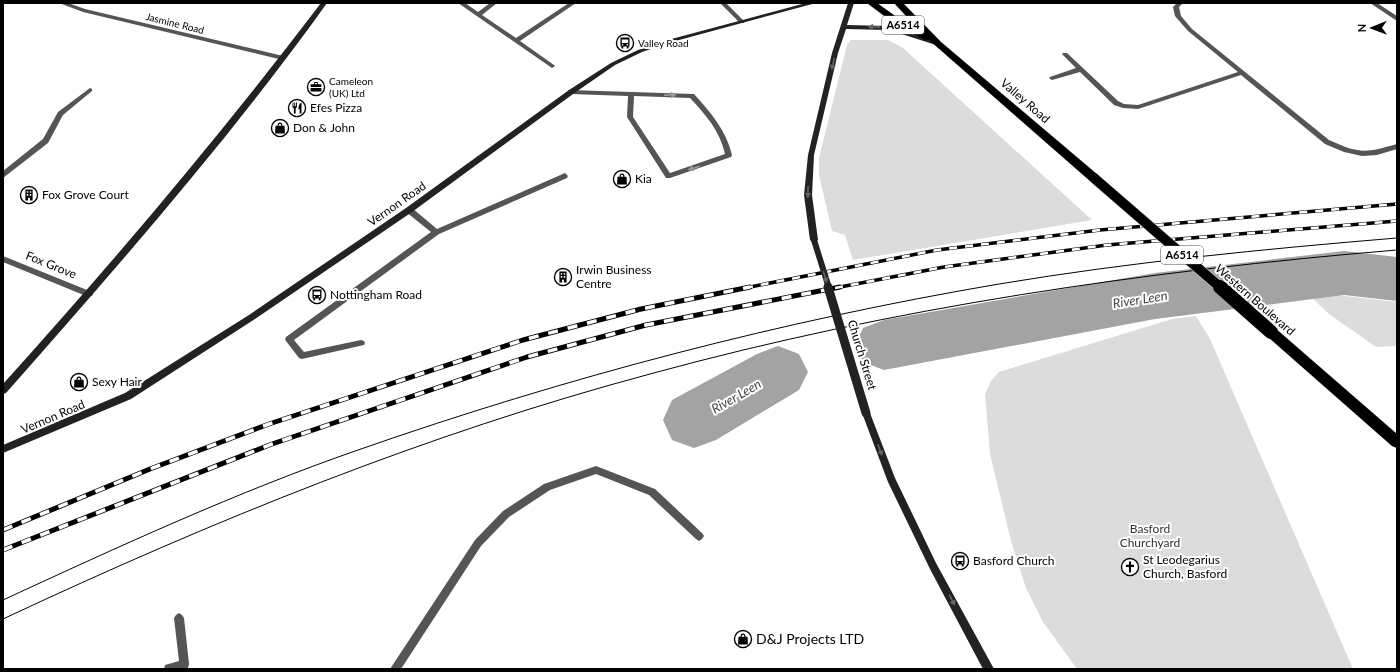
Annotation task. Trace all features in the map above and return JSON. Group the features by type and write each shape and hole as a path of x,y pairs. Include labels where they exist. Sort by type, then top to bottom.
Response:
{"highway":[{"name":"Valley Road","path":"871,3 902,25 938,44"},
{"name":"Valley Road","path":"898,3 938,44 1094,178"},
{"name":"Western Boulevard","path":"1094,178 1397,442"}],"street":[{"name":"Jasmine Road","path":"62,3 84,10 283,58"},
{"path":"3,390 89,294 193,172 283,58 324,3"},
{"path":"461,3 552,66"},
{"path":"478,15 494,3"},
{"path":"516,41 573,3"},
{"path":"723,3 742,22"},
{"name":"Vernon Road","path":"3,449 128,396 252,317 409,210 571,92 613,64 640,51 666,42 813,3"},
{"name":"Church Street","path":"851,3 835,53 811,155 808,195 814,240 866,413 891,479 933,566 989,669"},
{"path":"1180,3 1176,7 1178,16 1190,30 1327,142 1346,151 1362,154 1375,154 1397,146"},
{"path":"1373,3 1397,19"},
{"path":"844,27 889,28 938,44"},
{"path":"1065,54 1116,103 1131,108 1242,73"},
{"path":"1052,78 1080,69"},
{"path":"3,175 46,141 60,114 90,90"},
{"path":"571,92 692,96 711,116 727,145 728,155 668,176 630,117 631,95"},
{"path":"361,343 302,356 289,339 436,232 565,176"},
{"path":"409,210 436,232"},
{"name":"Fox Grove","path":"3,259 89,294"},
{"path":"395,669 478,543 506,514 547,487 596,470 652,492 699,536"},
{"path":"169,669 184,664 178,618"}],"green space":[{"path":"851,40 888,40 903,48 1092,220 853,260 845,235 832,231 819,175 819,158 847,45"},
{"path":"1318,293 1397,302 1397,346 1376,347 1329,314 1310,296"},
{"name":"Basford Churchyard","path":"1196,316 1210,339 1353,669 1077,669 1043,622 1026,588 1011,541 990,454 985,394 991,381 999,372 1172,319"}],"waterway":[{"name":"River Leen","path":"884,345 1155,296 1344,273 1397,279"},
{"name":"River Leen","path":"694,420 778,372"}],"tram line":[{"path":"3,600 179,520 313,466 437,423 516,398 675,354 836,315 999,284 1098,269 1198,257 1397,238"},
{"path":"3,619 161,548 240,514 321,482 484,424 566,398 650,374 742,350 834,329 1020,295 1208,269 1397,250"}],"railway":[{"path":"747,288 937,250 1100,230 1397,204"},
{"path":"835,288 944,267 1107,245 1397,221"},
{"path":"3,550 272,444 527,357 646,325 840,287"},
{"path":"3,530 150,469 269,424 523,340 641,309 747,288"}],"place":[{"name":"Valley Road","path":"625,43"},
{"name":"Cameleon (UK) Ltd","path":"316,87"},
{"name":"Efes Pizza","path":"297,108"},
{"name":"Don & John","path":"280,128"},
{"name":"Kia","path":"622,179"},
{"name":"Fox Grove Court","path":"29,195"},
{"name":"Irwin Business Centre","path":"563,277"},
{"name":"Nottingham Road","path":"317,295"},
{"name":"Sexy Hair","path":"79,382"},
{"name":"Basford Church","path":"960,561"},
{"name":"St Leodegarius Church, Basford","path":"1130,567"},
{"name":"D&J Projects LTD","path":"743,639"}]}
